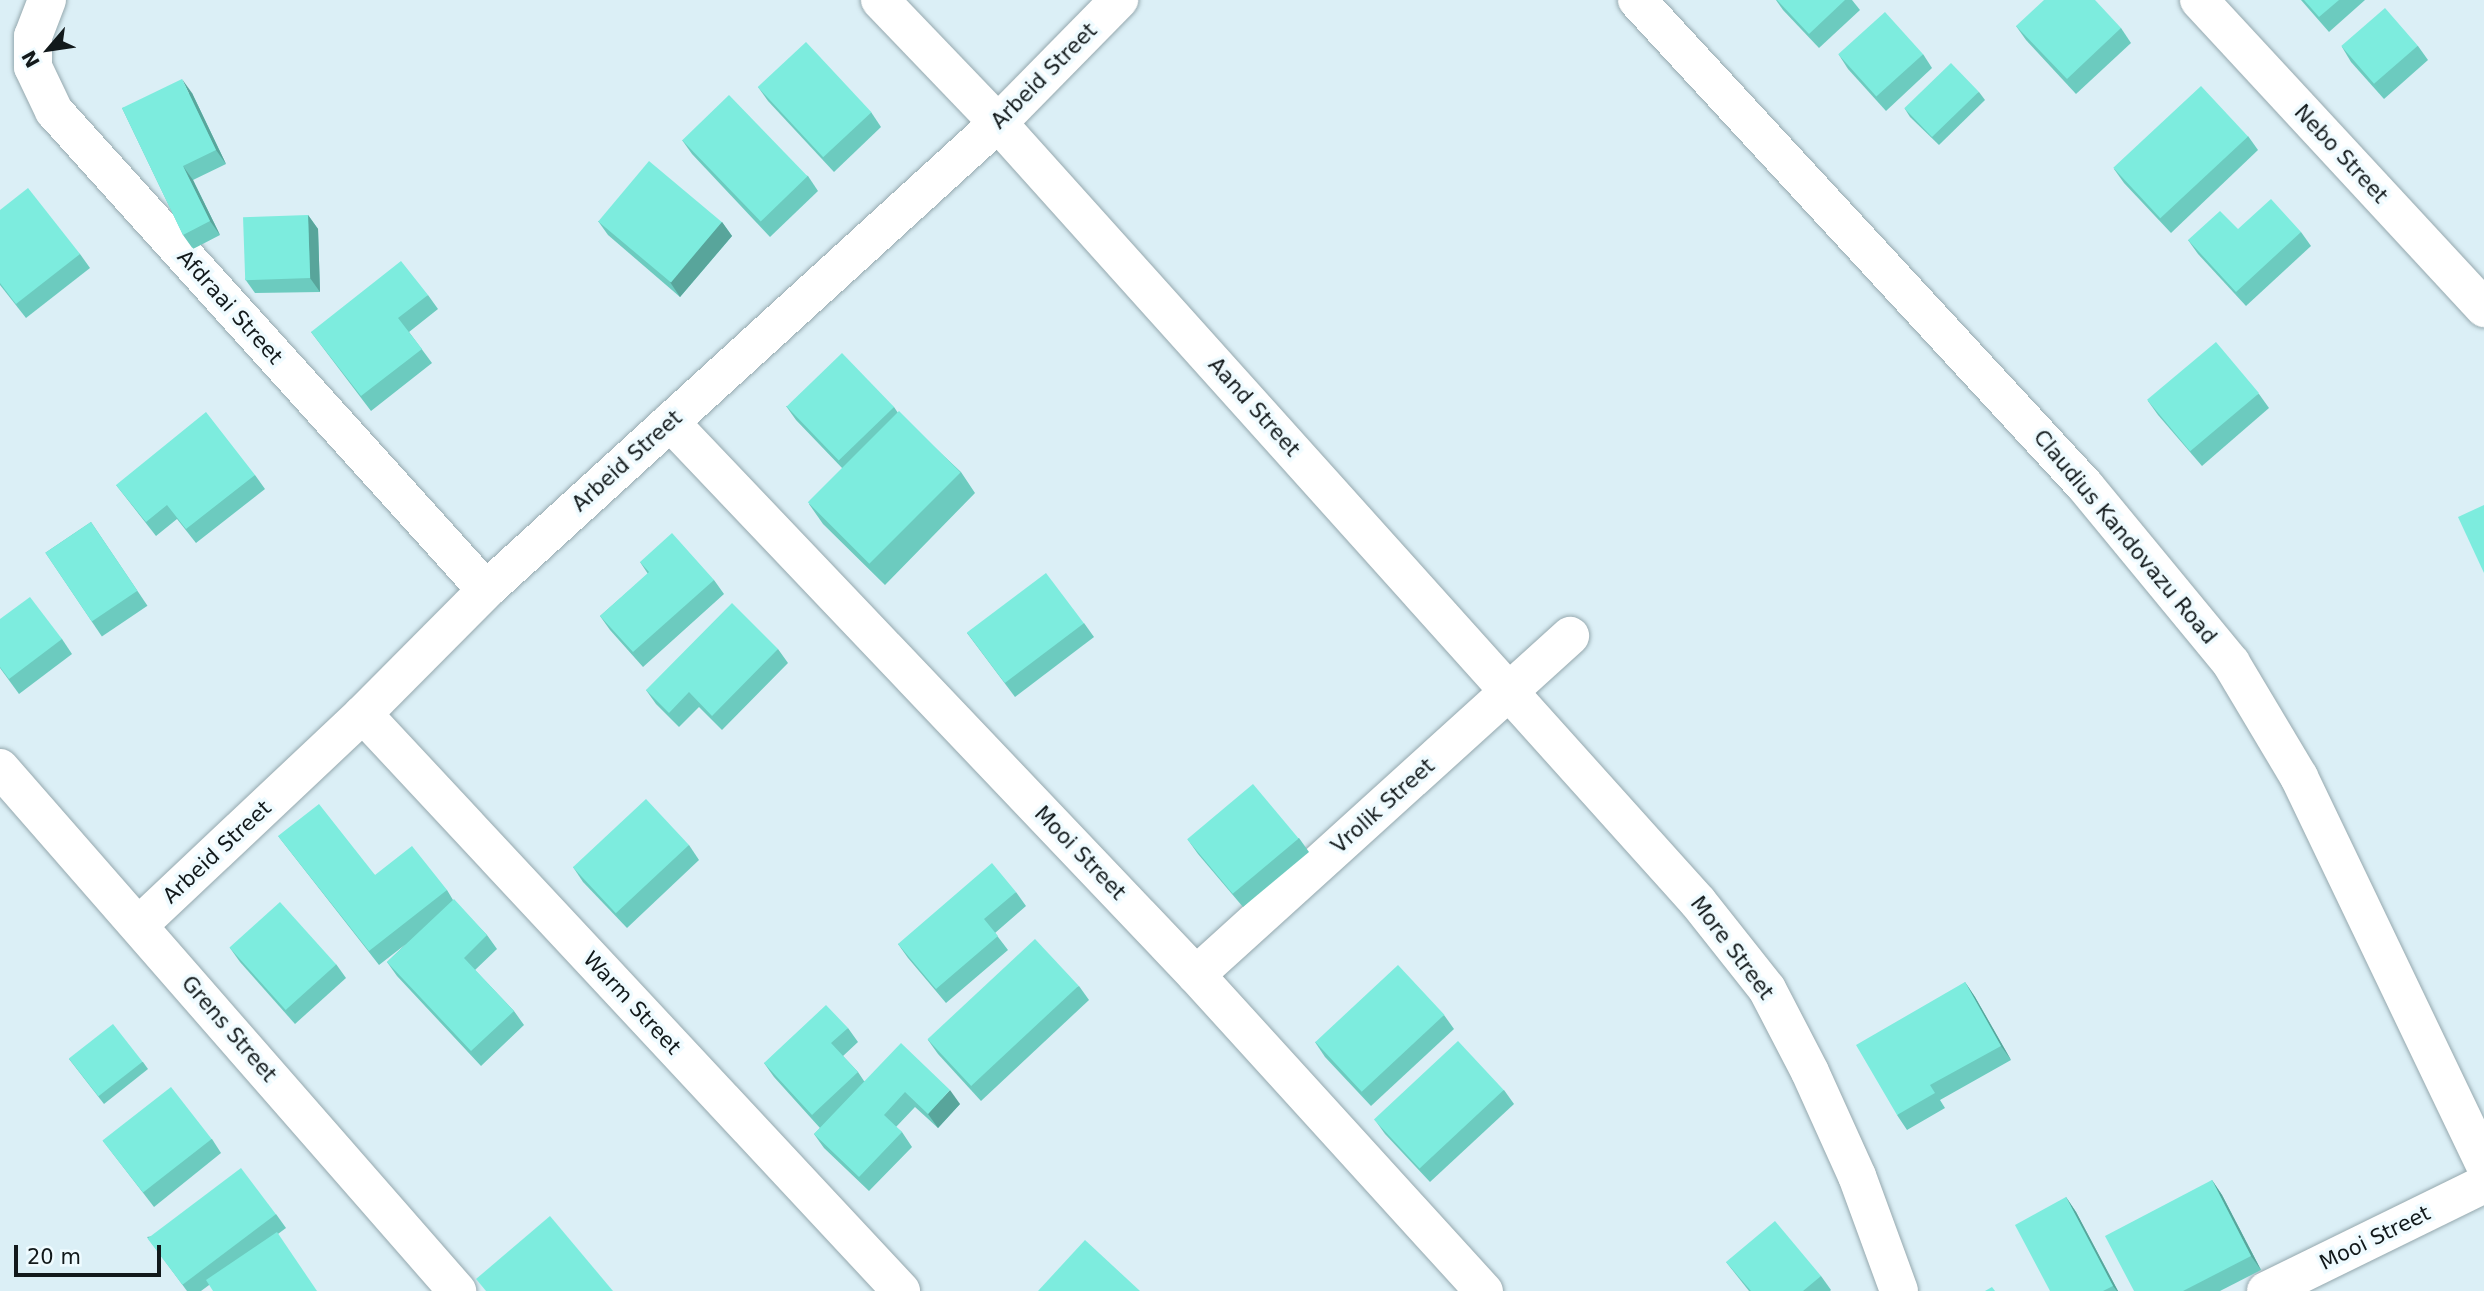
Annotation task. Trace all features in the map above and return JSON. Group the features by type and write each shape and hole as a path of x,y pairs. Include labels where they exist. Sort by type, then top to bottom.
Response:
{"street":[{"name":"Afdraai Street","path":"47,0 33,36 33,67 54,111 486,590"},
{"name":"Aand Street","path":"880,0 998,123 1510,690"},
{"name":"Arbeid Street","path":"139,925 363,715 486,590 998,123 1119,0"},
{"name":"Claudius Kandovazu Road","path":"1637,0 2086,487 2231,663 2299,777 2484,1163"},
{"name":"Nebo Street","path":"2199,0 2484,308"},
{"name":"Mooi Street","path":"670,422 1196,975 1484,1291"},
{"name":"Vrolik Street","path":"1196,975 1570,636"},
{"name":"More Street","path":"1510,690 1620,810 1767,989 1857,1176 1899,1291"},
{"name":"Warm Street","path":"363,715 901,1291"},
{"name":"Grens Street","path":"0,768 457,1291"},
{"name":"Mooi Street","path":"2266,1291 2484,1184"}],"building":[{"path":"1777,0 1845,0 1809,34"},
{"path":"2044,0 2095,0 2121,28 2067,79 2016,26"},
{"path":"2304,0 2339,0 2319,17"},
{"path":"2385,8 2418,46 2374,84 2341,46"},
{"path":"1885,12 1923,54 1876,97 1838,54"},
{"path":"806,42 871,112 823,157 758,87"},
{"path":"1951,63 1979,92 1932,137 1904,108"},
{"path":"182,79 216,150 183,166 210,221 183,235 122,108"},
{"path":"2201,86 2248,136 2160,218 2113,168"},
{"path":"729,95 807,176 761,221 682,140"},
{"path":"649,161 722,222 671,283 598,222"},
{"path":"28,188 80,254 16,304 0,283 0,210"},
{"path":"2271,199 2301,232 2236,292 2188,240 2220,211 2238,229"},
{"path":"308,215 310,278 245,280 243,217"},
{"path":"401,261 428,295 398,318 422,349 361,396 311,332"},
{"path":"2216,342 2259,393 2190,451 2147,400"},
{"path":"842,353 894,407 839,460 787,406"},
{"path":"899,411 961,473 869,564 808,502"},
{"path":"206,412 255,475 186,529 167,505 146,522 116,485"},
{"path":"2484,505 2484,573 2458,517"},
{"path":"91,522 137,591 92,622 45,553"},
{"path":"672,533 714,580 633,652 600,616 649,572 640,562"},
{"path":"1046,573 1084,623 1005,683 967,633"},
{"path":"30,597 62,639 9,679 0,667 0,619"},
{"path":"732,603 778,649 712,716 689,692 669,713 646,690"},
{"path":"1253,784 1299,838 1233,894 1187,839"},
{"path":"646,799 689,845 616,913 573,867"},
{"path":"319,804 375,875 412,846 447,890 369,951 278,836"},
{"path":"992,863 1016,892 984,919 998,936 936,989 898,944"},
{"path":"454,899 487,935 464,958 514,1011 471,1051 387,962"},
{"path":"280,902 336,964 286,1010 229,948"},
{"path":"1035,939 1079,986 971,1086 927,1039"},
{"path":"1398,965 1444,1015 1362,1092 1315,1042"},
{"path":"1965,982 2001,1046 1930,1085 1935,1093 1897,1115 1856,1045"},
{"path":"826,1005 848,1028 831,1043 858,1072 812,1115 764,1063"},
{"path":"113,1024 143,1062 98,1096 69,1058"},
{"path":"1458,1041 1504,1090 1420,1168 1374,1119"},
{"path":"901,1043 950,1090 928,1114 905,1092 884,1115 902,1132 859,1177 814,1134"},
{"path":"171,1087 212,1139 143,1193 102,1141"},
{"path":"241,1168 276,1214 182,1285 148,1238"},
{"path":"2212,1180 2251,1256 2183,1291 2134,1291 2105,1236"},
{"path":"2066,1197 2113,1286 2103,1291 2050,1291 2015,1225"},
{"path":"550,1216 613,1291 486,1291 476,1279"},
{"path":"1775,1221 1821,1276 1803,1291 1751,1291 1726,1262"},
{"path":"277,1232 317,1291 213,1291 206,1280"},
{"path":"1085,1240 1140,1291 1038,1291"}]}
